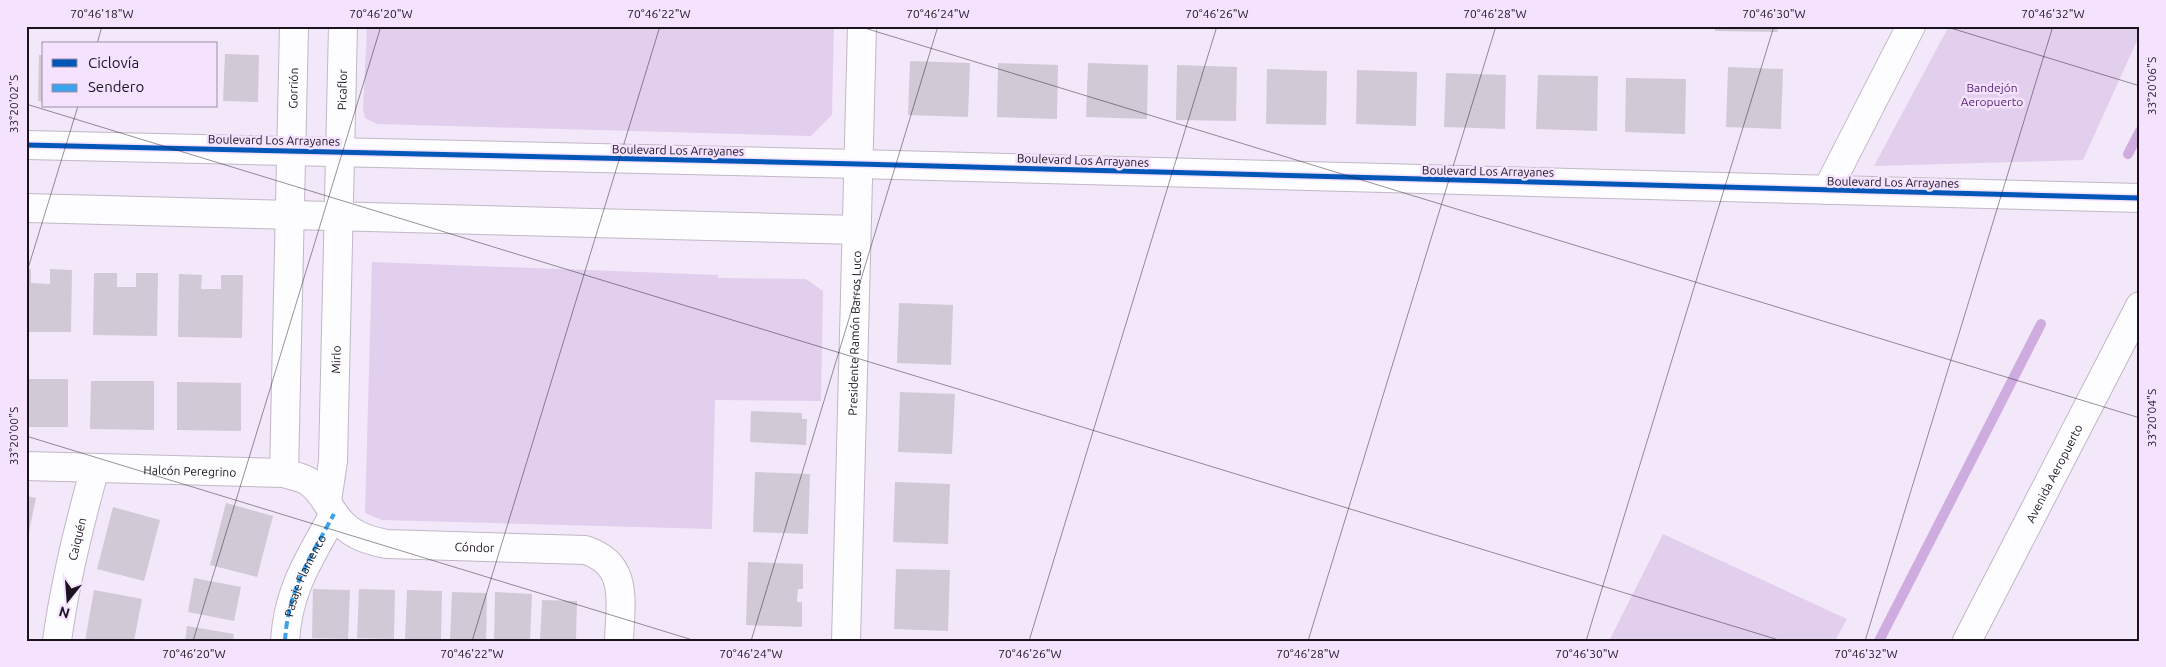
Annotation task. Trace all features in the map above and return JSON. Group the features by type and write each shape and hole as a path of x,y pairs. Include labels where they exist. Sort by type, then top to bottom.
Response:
{"street":[{"name":"Gorrión","path":"289,215 294,26"},
{"name":"Picaflor","path":"338,217 343,26"},
{"name":"Presidente Ramón Barros Luco","path":"846,641 862,26"},
{"path":"1827,190 1911,26"},
{"name":"Boulevard Los Arrayanes","path":"26,145 858,164 2140,198"},
{"path":"26,208 856,230"},
{"path":"284,473 289,215"},
{"name":"Mirlo","path":"330,507 333,461 338,217"},
{"name":"Avenida Aeropuerto","path":"1967,641 2140,306"},
{"name":"Halcón Peregrino","path":"26,466 284,473"},
{"name":"Caiquén","path":"57,641 63,599 77,533 95,468"},
{"name":"Cóndor","path":"284,473 307,480 355,534 370,541 387,544 585,550 597,554 608,561 618,578 619,641"},
{"name":"Pasaje Flamenco","path":"285,641 291,601 299,576 330,507"}],"green space":[{"path":"367,26 834,26 832,115 811,136 377,124 365,118 363,109"},
{"name":"Bandejón Aeropuerto","path":"1949,26 2140,26 2140,34 2083,160 1874,166"},
{"path":"372,262 718,275 718,278 806,279 823,291 821,401 715,400 712,529 382,520 365,513"},
{"path":"1663,534 1847,619 1835,641 1609,641"}],"building":[{"path":"1715,26 1778,26 1778,32 1715,31"},
{"path":"225,54 259,55 258,102 223,101"},
{"path":"39,55 42,55 42,102 38,101"},
{"path":"910,61 970,63 968,117 908,115"},
{"path":"998,63 1058,65 1057,119 997,117"},
{"path":"1088,63 1148,65 1147,119 1086,117"},
{"path":"1177,65 1237,67 1236,121 1176,120"},
{"path":"1728,67 1783,69 1781,129 1726,127"},
{"path":"1267,69 1327,71 1326,125 1266,124"},
{"path":"1357,70 1417,72 1416,126 1356,124"},
{"path":"1446,73 1506,75 1505,129 1444,127"},
{"path":"1538,75 1598,76 1597,131 1536,129"},
{"path":"1626,78 1686,79 1685,134 1625,132"},
{"path":"26,269 31,269 31,283 50,284 50,269 72,270 71,332 26,332"},
{"path":"94,273 117,273 117,287 136,287 136,273 158,273 157,336 93,335"},
{"path":"179,274 202,275 201,289 221,289 221,275 243,275 242,338 178,337"},
{"path":"899,303 953,305 951,365 897,363"},
{"path":"26,379 68,379 68,427 26,427"},
{"path":"91,381 154,381 154,430 90,429"},
{"path":"177,382 241,383 241,431 177,430"},
{"path":"900,392 955,394 952,454 898,452"},
{"path":"751,411 802,413 802,419 807,419 806,445 750,442"},
{"path":"755,472 810,474 808,534 753,532"},
{"path":"895,482 950,484 948,544 893,542"},
{"path":"26,496 36,498 27,541 26,540"},
{"path":"226,503 273,516 257,577 210,565"},
{"path":"113,507 160,520 144,581 97,569"},
{"path":"748,562 803,564 803,589 798,589 797,602 802,602 802,627 746,625"},
{"path":"896,569 950,570 948,631 894,629"},
{"path":"194,578 241,587 234,621 188,612"},
{"path":"313,589 350,590 348,639 312,638"},
{"path":"359,589 395,590 394,639 357,638"},
{"path":"94,590 142,599 134,641 85,641"},
{"path":"407,590 442,591 441,641 405,639"},
{"path":"452,592 487,593 486,641 450,641"},
{"path":"495,592 532,594 530,641 494,641"},
{"path":"542,600 577,601 576,641 540,641"},
{"path":"187,626 234,634 233,641 185,641"}],"waterway":[{"path":"2128,154 2140,131"},
{"path":"1879,641 2041,324"}],"marked path":[{"path":"285,641 287,622 295,590 334,514"}],"cycle path":[{"path":"26,145 858,164 2140,198"}]}
